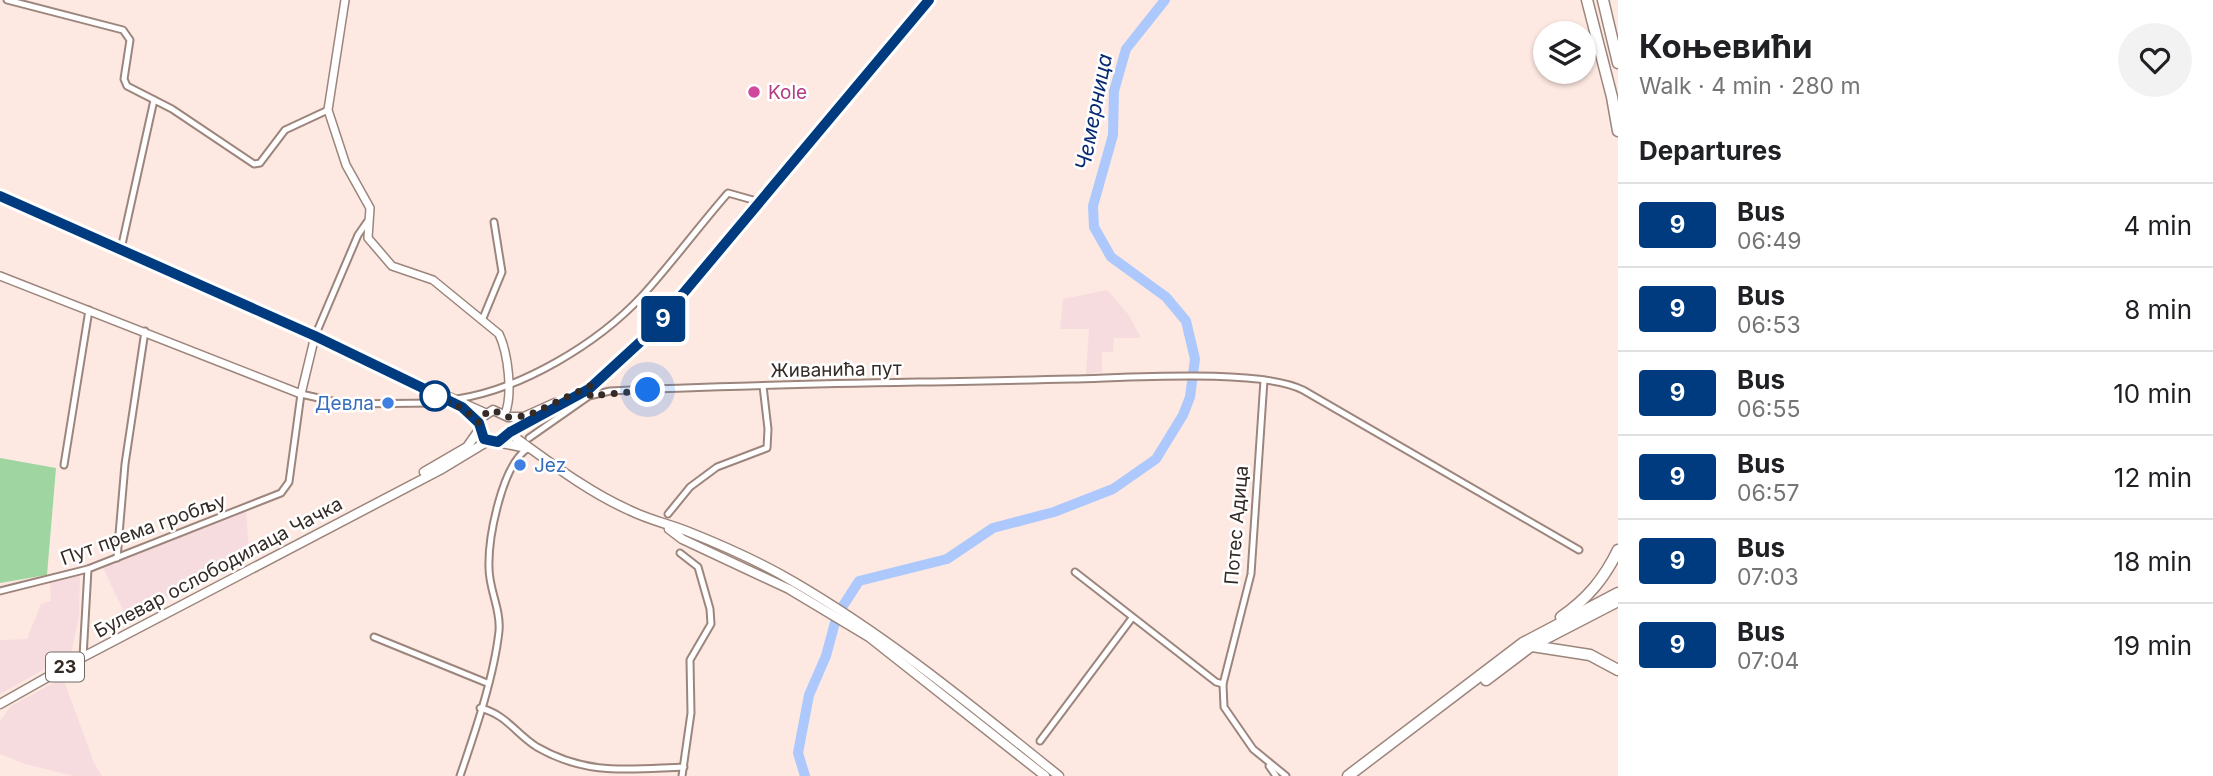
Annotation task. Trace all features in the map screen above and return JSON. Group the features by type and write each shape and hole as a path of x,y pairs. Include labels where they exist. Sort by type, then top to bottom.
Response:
{"highway":[{"path":"1587,0 1618,131"},
{"path":"1603,0 1618,63"},
{"path":"1356,776 1593,591 1606,575 1618,550"},
{"path":"1348,776 1527,645 1618,593"},
{"path":"1527,645 1618,601"},
{"path":"1527,645 1590,655 1618,670"}],"main road":[{"path":"501,441 510,432 590,390 650,333 924,2"},
{"path":"486,413 531,415 590,390"},
{"name":"23","path":"479,426 486,413"},
{"path":"503,414 510,432 617,504 663,525 687,531 790,585 922,665 1059,776"},
{"path":"527,445 531,422"},
{"path":"479,426 488,441 527,445"},
{"name":"Булевар ослободилаца Чачка","path":"415,480 467,447 479,426"},
{"name":"Булевар ослободилаца Чачка","path":"0,704 83,657 415,480 452,463 488,441"},
{"path":"870,633 1045,776"}],"street":[{"path":"6,0 122,30 130,40 125,84 257,164 285,130 328,110"},
{"path":"301,394 315,336 358,234 367,222 370,208 346,165 328,110 345,0"},
{"path":"121,249 154,100"},
{"path":"453,401 508,386 576,349 641,297 728,193 761,202"},
{"path":"0,196 315,336 453,401 486,413"},
{"path":"367,222 373,247 392,266 433,280 483,318 499,334 504,344 508,386 503,414"},
{"path":"483,318 502,272 494,222"},
{"path":"0,276 301,394 345,404 435,403"},
{"path":"64,466 89,309"},
{"path":"117,558 125,464 145,331"},
{"name":"Живанића пут","path":"487,683 499,628 489,567 492,527 512,465 527,445 590,390 1157,378 1264,380"},
{"path":"1264,380 1288,383 1303,390 1579,550"},
{"name":"Потес Адица","path":"1223,684 1251,574 1264,380"},
{"path":"668,514 690,487 718,467 767,448 768,429 763,386"},
{"name":"Пут према гробљу","path":"0,591 88,569 281,493 289,482 301,394"},
{"path":"453,401 479,426"},
{"path":"680,553 698,567 711,617 711,624 690,660 691,713 682,776"},
{"path":"83,657 88,569"},
{"path":"1075,572 1216,682 1223,684 1224,707 1247,742 1276,776"},
{"path":"1040,740 1132,618"},
{"path":"374,636 487,683 460,776"},
{"path":"480,708 504,718 538,747 579,767 684,767"},
{"path":"1265,761 1286,776"}],"shaded area":[{"path":"1107,290 1128,314 1141,338 1114,338 1113,352 1102,352 1102,372 1086,374 1089,329 1060,329 1063,299"},
{"path":"246,508 249,553 127,618 102,566"},
{"path":"80,575 79,616 71,654 0,694 0,640 27,639 41,604 51,601 50,582"},
{"path":"63,678 94,763 102,776 74,776 25,764 0,754 0,721 11,706"}],"green space":[{"path":"0,458 56,468 47,575 0,583"}],"waterway":[{"name":"Чемерница","path":"805,776 798,753 809,695 826,656 837,615 859,581 947,559 993,528 1054,512 1113,489 1156,459 1183,415 1190,397 1195,359 1186,321 1166,297 1111,257 1094,227 1093,206 1113,135 1114,91 1126,49 1165,0"}],"bus line":[{"name":"9","path":"0,196 315,336 462,407 479,423 484,439 498,442 505,439 510,432 539,419 589,389 650,333 929,0"}],"place":[{"name":"Kole","path":"754,92"},
{"name":"Девла","path":"388,403"},
{"name":"Jez","path":"520,465"}],"route":[{"path":"435,396 430,393 464,409 479,423 485,414 493,410 508,417 531,415 592,385 589,389 590,396 610,391 648,390"}]}
